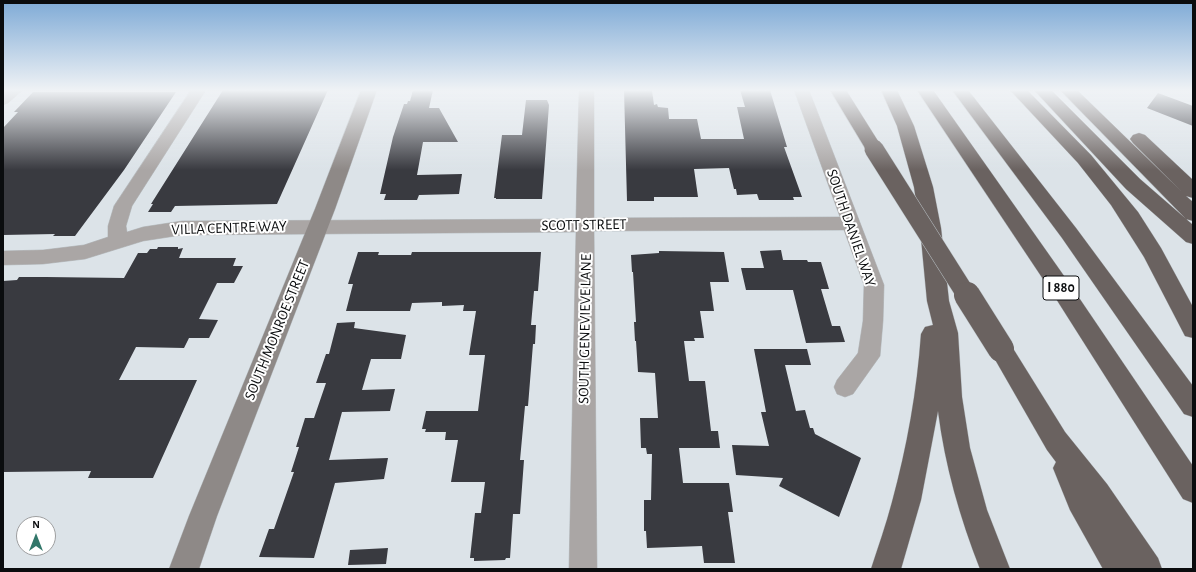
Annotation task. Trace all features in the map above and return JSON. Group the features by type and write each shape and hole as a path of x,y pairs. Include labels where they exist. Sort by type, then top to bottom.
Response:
{"highway":[{"path":"854,117 1001,348 1056,441 1096,494 1147,569"},
{"path":"901,117 908,133 921,182 933,245 938,302 946,332 950,406 957,448 971,502 995,569"},
{"name":"I 880","path":"943,117 1024,233 1193,490"},
{"name":"I 880","path":"980,117 1069,233 1193,406"},
{"path":"1044,117 1106,184 1130,218 1155,259 1193,329"},
{"path":"1068,117 1133,184 1193,237"},
{"path":"1095,117 1193,214"},
{"path":"1115,117 1193,191"},
{"path":"886,569 909,492 924,422 931,368 933,328 938,302"},
{"path":"1056,441 1080,500 1119,569"}],"main road":[{"name":"SOUTH MONROE STREET","path":"184,569 203,516 318,226 359,117"}],"street":[{"path":"118,241 117,226 123,206 181,117"},
{"name":"SOUTH GENEVIEVE LANE","path":"583,569 586,117"},
{"name":"SOUTH DANIEL WAY","path":"812,117 874,285 873,321 869,356 845,387"},
{"name":"SCOTT STREET","path":"318,226 850,223"},
{"name":"VILLA CENTRE WAY","path":"3,258 43,257 85,252 144,234 182,228 318,226"}],"building":[{"path":"14,117 160,117 124,170 75,236 53,236 55,234 3,235 3,128"},
{"path":"206,117 316,117 277,204 175,206 171,212 148,212 153,204 151,204"},
{"path":"400,117 444,117 458,142 423,142 417,175 462,174 459,194 419,195 417,200 384,200 386,194 380,194 393,137"},
{"path":"524,117 548,117 542,199 496,199 494,198 502,135 522,135"},
{"path":"625,117 669,117 669,119 697,119 701,139 744,139 739,117 778,117 787,147 784,147 802,197 793,197 794,200 759,200 757,194 737,195 729,168 694,169 698,197 654,197 654,201 627,201"},
{"path":"1169,117 1193,117 1193,126"},
{"path":"158,247 183,248 179,258 236,258 233,266 243,266 234,283 217,283 199,319 218,320 209,338 189,338 184,348 136,347 119,380 197,380 153,478 88,478 91,471 3,472 3,281 17,280 19,277 124,278 138,253 147,253 150,249 157,249"},
{"path":"781,250 783,260 807,260 808,262 821,262 829,289 821,289 832,326 840,326 845,342 806,343 793,290 746,290 741,268 764,268 760,251"},
{"path":"659,251 724,252 729,282 710,282 714,311 700,311 704,338 694,338 695,341 684,341 689,381 705,381 711,431 718,431 720,448 679,448 683,483 729,483 733,512 728,512 735,563 704,563 702,546 647,548 646,531 644,531 644,500 651,500 652,454 647,454 646,448 641,448 640,418 658,418 655,373 638,372 631,255 659,253"},
{"path":"358,252 379,252 378,255 411,255 412,252 541,252 538,291 534,291 531,325 536,325 535,344 533,344 528,406 525,406 520,460 524,460 520,514 513,514 510,558 506,558 505,560 474,561 474,558 470,558 475,513 481,513 485,482 451,482 458,440 445,440 446,432 425,432 426,429 422,429 426,411 478,411 485,355 469,355 476,311 463,311 464,305 442,306 442,302 412,303 410,311 346,311 353,284 348,284"},
{"path":"355,322 354,328 406,335 401,359 371,359 362,390 395,389 390,411 342,412 329,460 388,458 384,479 335,483 314,558 259,557 269,529 274,529 294,472 291,472 299,447 296,447 305,418 314,418 326,383 316,383 326,354 329,354 337,323"},
{"path":"754,349 807,349 811,365 785,365 796,411 805,410 810,428 813,428 815,434 861,458 839,517 779,486 783,478 736,475 732,445 769,446 761,412 766,412"},
{"path":"388,548 386,564 348,565 350,550"}]}
